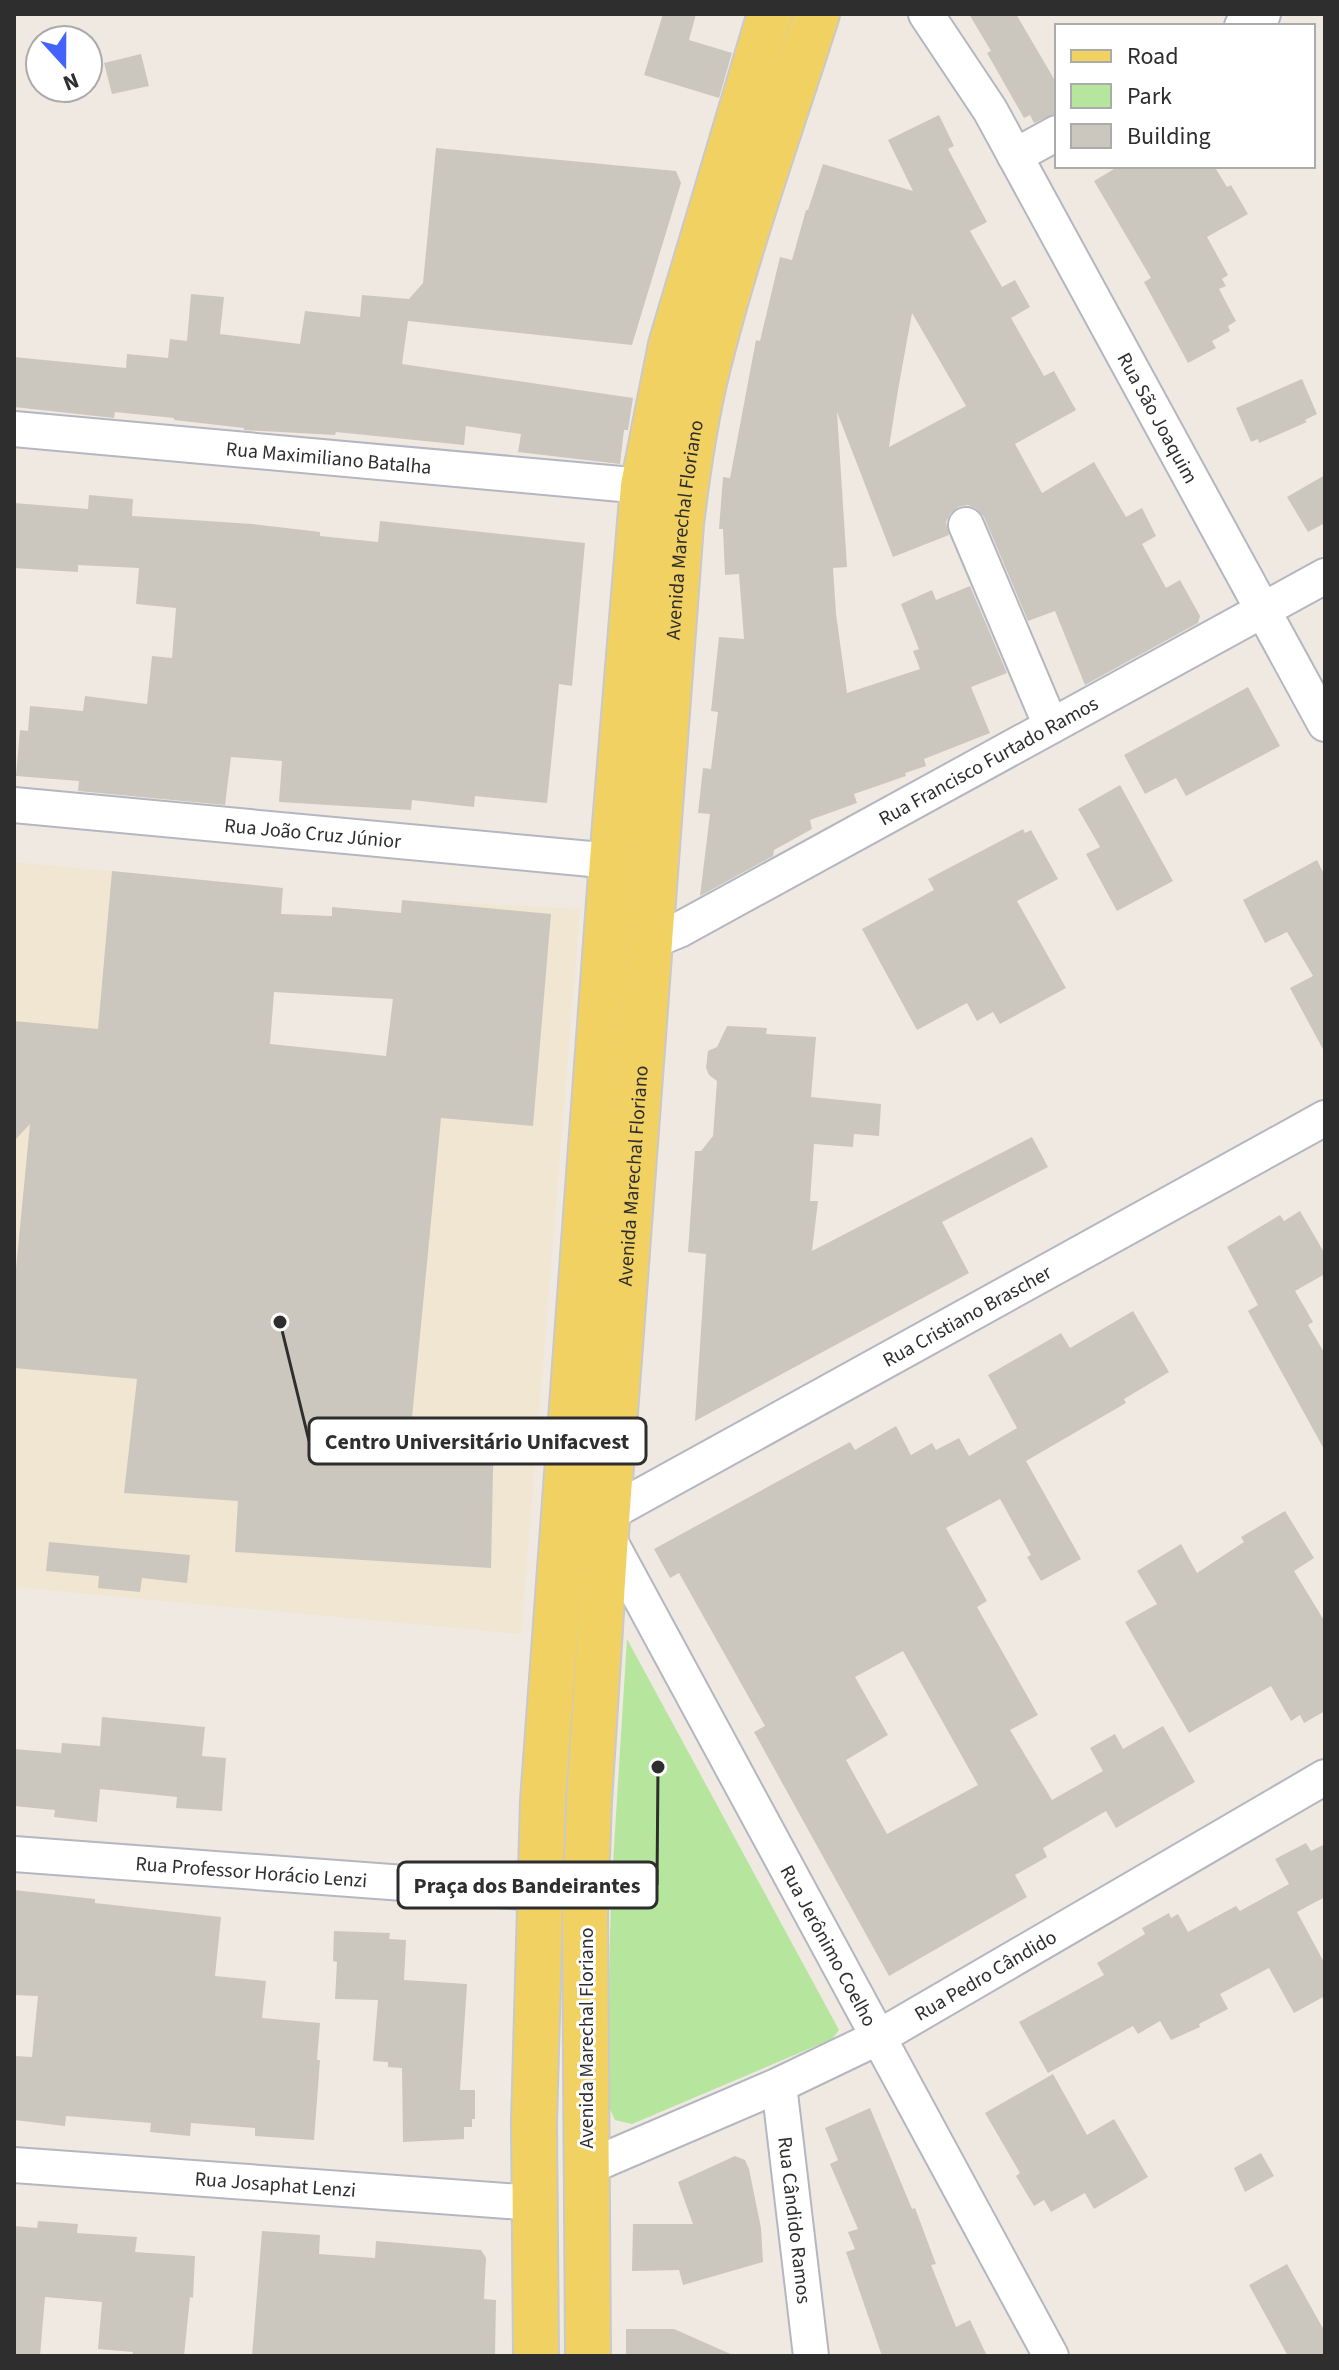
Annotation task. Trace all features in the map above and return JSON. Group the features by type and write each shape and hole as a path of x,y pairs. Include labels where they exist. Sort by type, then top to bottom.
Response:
{"main road":[{"name":"Avenida Marechal Floriano","path":"536,2356 534,2122 538,1893 550,1684 643,486 671,345 770,14"},
{"name":"Avenida Marechal Floriano","path":"588,2356 586,1900 595,1686 681,524 689,455 706,374 730,288 817,14"}],"street":[{"name":"Rua São Joaquim","path":"926,14 990,110"},
{"name":"Rua São Joaquim","path":"947,14 990,110 1325,724"},
{"path":"1246,24 1263,14"},
{"path":"1015,156 1055,134"},
{"name":"Rua Maximiliano Batalha","path":"14,429 643,486"},
{"path":"966,525 1051,726"},
{"name":"Rua Francisco Furtado Ramos","path":"650,942 679,930 1325,576"},
{"name":"Rua João Cruz Júnior","path":"14,805 612,861"},
{"name":"Rua Cristiano Brascher","path":"607,1524 1325,1118"},
{"name":"Rua Jerônimo Coelho","path":"607,1524 1051,2356"},
{"name":"Rua Pedro Cândido","path":"586,2168 779,2085 879,2037 1325,1777"},
{"name":"Rua Professor Horácio Lenzi","path":"14,1854 538,1893"},
{"name":"Rua Cândido Ramos","path":"779,2085 811,2356"},
{"name":"Rua Josaphat Lenzi","path":"14,2165 535,2203"}],"shaded area":[{"path":"14,862 283,888 270,1044 387,1056 402,900 580,909 521,1634 14,1587"}],"green space":[{"path":"627,1639 839,2030 832,2039 632,2124 615,2120 606,2101 611,1895"}],"building":[{"path":"663,14 696,14 689,40 732,53 719,98 644,75"},
{"path":"969,14 1016,14 1055,81 1055,114 1034,123 1030,115 1024,118 987,53 991,51"},
{"path":"141,54 149,86 112,94 104,63"},
{"path":"939,115 954,146 948,149 987,222 970,231 1002,287 1015,280 1030,307 1011,318 1044,376 1054,371 1076,410 1015,444 1042,493 1094,462 1126,517 1142,508 1156,536 1142,544 1166,588 1180,580 1200,616 1198,623 1085,685 1055,611 1028,621 984,517 977,509 968,505 958,507 946,522 949,535 893,557 837,412 847,567 833,568 847,693 920,669 913,651 919,649 901,604 932,590 936,600 970,586 1007,673 971,687 990,733 924,759 926,766 905,773 906,776 854,794 857,803 810,820 812,829 774,850 773,856 700,896 710,814 698,813 703,768 711,769 718,712 711,711 719,637 744,639 739,574 725,575 723,529 719,529 723,477 730,478 756,340 760,341 780,257 792,260 823,164 913,191 888,140","holes":["912,313 966,406 889,447"]},
{"path":"436,148 676,171 681,183 632,345 408,321 402,364 633,398 628,430 624,430 620,464 518,452 521,434 466,426 464,445 336,432 335,435 244,430 115,412 114,418 14,407 14,357 126,368 127,354 168,358 170,339 187,341 191,294 224,297 220,334 300,344 305,311 360,317 362,295 409,299 423,283"},
{"path":"1116,168 1215,168 1227,187 1231,185 1248,214 1207,237 1228,275 1222,279 1226,286 1219,289 1236,321 1228,326 1230,331 1212,341 1216,348 1188,363 1144,282 1151,278 1094,181"},
{"path":"1302,379 1317,414 1305,420 1307,422 1259,443 1258,439 1251,442 1236,408"},
{"path":"1325,475 1325,523 1308,532 1287,497"},
{"path":"89,495 133,499 132,516 252,524 378,542 380,521 585,543 572,686 559,684 547,803 475,796 474,807 412,800 411,810 279,802 282,761 231,757 225,805 78,791 79,781 16,776 20,730 28,731 30,706 83,711 85,696 147,704 152,656 172,658 176,608 136,604 139,568 78,565 78,572 14,568 14,503 88,509"},
{"path":"1248,687 1280,746 1186,796 1176,778 1145,794 1124,755"},
{"path":"1120,785 1173,881 1117,911 1086,854 1100,847 1078,809"},
{"path":"1023,829 1025,833 1031,830 1058,879 1017,901 1066,988 1000,1024 993,1012 977,1021 967,1003 917,1030 862,929 934,890 928,879"},
{"path":"1317,860 1325,876 1325,1053 1290,988 1313,976 1287,932 1265,943 1243,900"},
{"path":"112,871 283,888 281,914 332,916 332,907 401,913 402,900 551,914 533,1126 441,1118 412,1418 494,1424 491,1568 235,1552 238,1501 124,1493 137,1379 14,1368 14,1289 30,1124 14,1141 14,1021 98,1029","holes":["274,992 393,999 386,1056 270,1044"]},
{"path":"727,1026 767,1028 766,1034 816,1037 811,1097 881,1104 879,1136 854,1134 853,1147 814,1144 810,1201 818,1201 812,1251 1032,1137 1048,1167 942,1222 969,1273 695,1421 706,1254 688,1252 695,1151 701,1151 713,1136 717,1081 706,1068 708,1051 717,1047"},
{"path":"1300,1211 1325,1254 1325,1274 1295,1291 1313,1322 1308,1325 1325,1354 1325,1451 1248,1311 1258,1305 1227,1247 1280,1215 1284,1221"},
{"path":"1133,1311 1169,1372 1124,1399 1126,1403 1026,1461 1081,1559 1041,1581 1027,1557 1031,1555 1000,1499 946,1528 987,1601 977,1607 1038,1715 1010,1730 1052,1800 1103,1771 1090,1748 1115,1734 1123,1749 1163,1726 1195,1782 1116,1828 1106,1811 1043,1848 1047,1857 1015,1875 1027,1897 889,1976 754,1732 765,1726 679,1573 670,1578 654,1549 850,1442 855,1450 896,1426 911,1455 932,1443 936,1450 959,1438 969,1456 1017,1428 988,1375 1061,1333 1070,1348","holes":["903,1651 978,1785 887,1834 846,1760 888,1735 855,1677"]},
{"path":"1285,1511 1314,1558 1294,1571 1325,1622 1325,1711 1304,1723 1300,1715 1291,1721 1271,1686 1189,1733 1125,1622 1157,1604 1137,1571 1181,1544 1197,1573 1244,1542 1241,1537"},
{"path":"49,1542 190,1555 187,1583 142,1578 140,1592 98,1588 99,1576 46,1571"},
{"path":"102,1717 205,1727 202,1756 226,1758 222,1811 176,1808 177,1797 100,1789 97,1822 54,1817 55,1810 14,1806 14,1749 61,1753 62,1743 100,1746"},
{"path":"1306,1843 1311,1851 1325,1844 1325,1897 1297,1912 1325,1964 1325,1996 1294,2013 1269,1968 1220,1994 1228,2009 1199,2024 1200,2027 1171,2040 1160,2021 1138,2034 1133,2026 1048,2073 1019,2022 1104,1975 1097,1963 1145,1934 1142,1928 1169,1913 1171,1918 1178,1914 1188,1932 1236,1906 1240,1911 1289,1884 1275,1859"},
{"path":"14,1890 95,1899 95,1903 221,1917 215,1976 266,1981 262,2018 320,2023 314,2140 255,2136 255,2128 191,2123 190,2136 150,2132 151,2123 66,2116 65,2126 14,2120 14,2056 32,2057 38,1996 14,1995"},
{"path":"334,1931 390,1933 389,1939 406,1940 404,1980 467,1984 460,2090 475,2090 475,2119 472,2119 472,2127 464,2127 464,2139 403,2142 402,2068 388,2067 388,2062 373,2061 378,2000 335,1999 337,1962 333,1961"},
{"path":"1053,2074 1087,2135 1114,2119 1148,2177 1094,2209 1085,2193 1051,2212 1044,2200 1034,2206 1016,2176 1020,2173 985,2113"},
{"path":"870,2108 912,2209 915,2208 936,2264 931,2265 956,2327 970,2320 987,2356 882,2356 846,2252 855,2249 848,2232 858,2229 830,2164 838,2160 825,2128"},
{"path":"1261,2153 1274,2176 1245,2192 1234,2168"},
{"path":"735,2156 745,2160 749,2169 761,2228 763,2262 683,2285 679,2270 632,2271 633,2224 693,2224 678,2182"},
{"path":"38,2221 78,2224 77,2233 137,2237 135,2252 195,2256 193,2298 190,2297 184,2356 132,2356 133,2352 98,2349 102,2302 45,2297 40,2356 14,2356 14,2226 37,2228"},
{"path":"262,2231 320,2235 319,2254 375,2258 376,2241 481,2250 486,2258 484,2299 496,2300 495,2356 252,2356"},
{"path":"1287,2264 1325,2332 1325,2356 1288,2356 1249,2285"},
{"path":"626,2329 674,2329 735,2356 626,2356"}],"place":[{"name":"Centro Universitário Unifacvest","path":"280,1322"},
{"name":"Praça dos Bandeirantes","path":"658,1767"}]}
